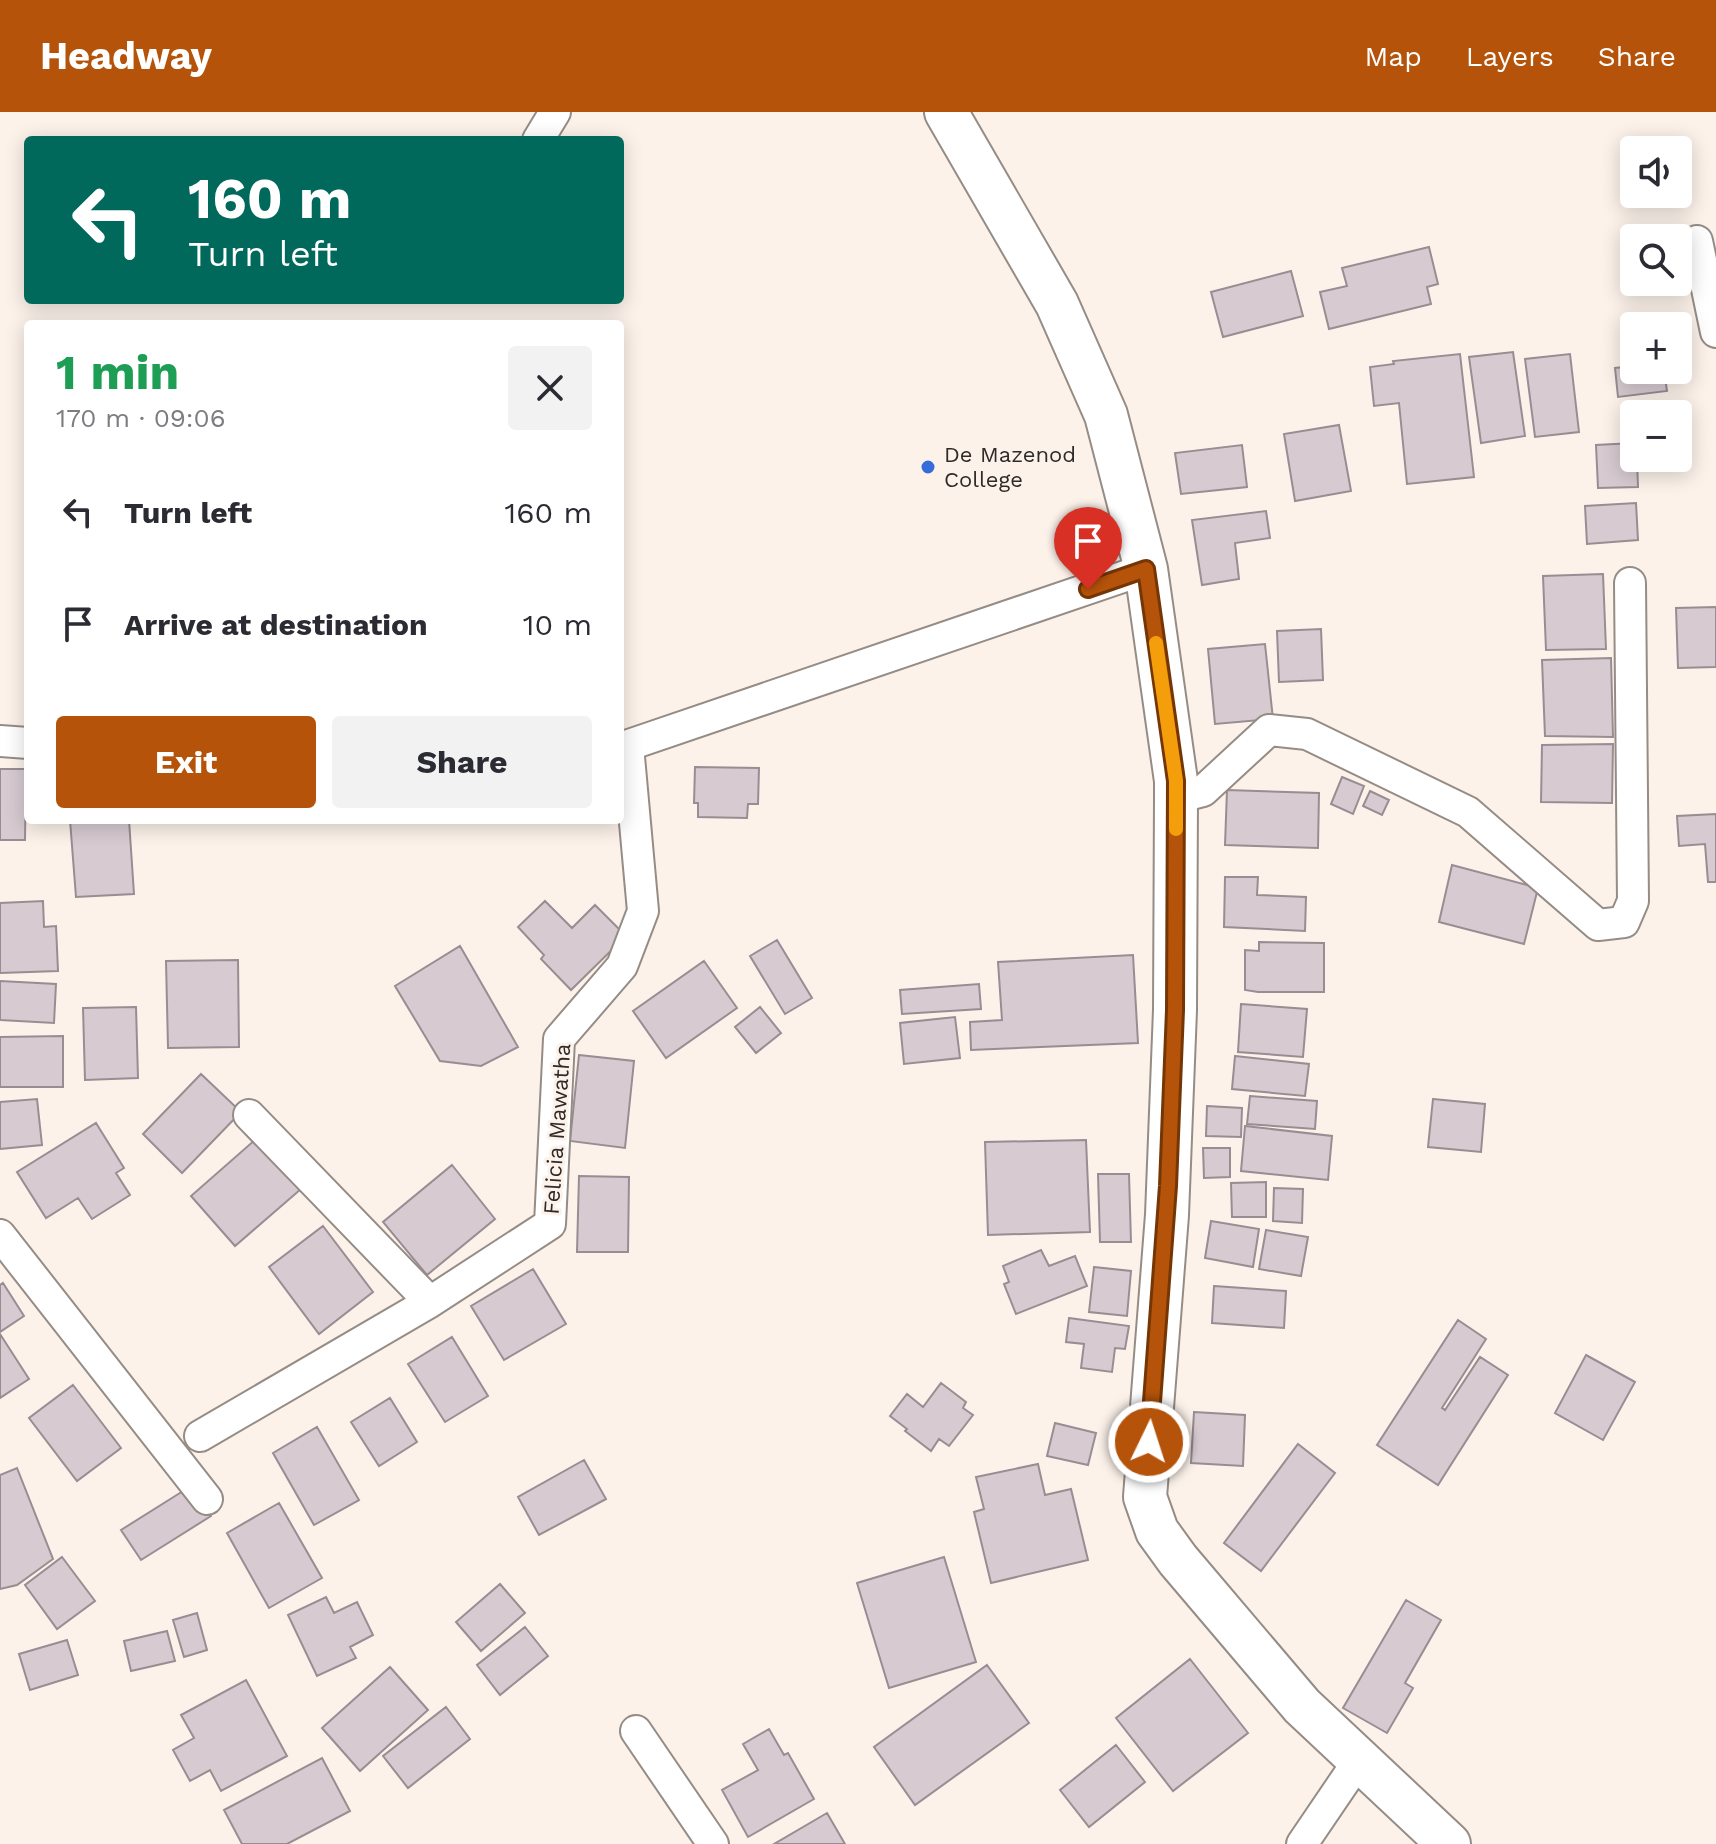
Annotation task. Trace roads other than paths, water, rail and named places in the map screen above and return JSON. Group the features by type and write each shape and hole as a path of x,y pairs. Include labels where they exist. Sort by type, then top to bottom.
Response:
{"street":[{"path":"540,136 555,112"},
{"path":"947,112 1057,304 1106,415 1146,569 1176,798 1175,1010 1167,1215 1145,1497 1157,1531 1178,1560 1302,1706 1449,1844"},
{"path":"1697,241 1716,332"},
{"path":"624,747 1146,569"},
{"path":"1176,798 1203,791 1269,730 1307,734 1468,812 1598,925 1624,922 1633,901 1630,583"},
{"path":"0,741 24,743"},
{"name":"Felicia Mawatha","path":"200,1436 430,1302 550,1224 559,1039 622,966 643,911 624,747"},
{"path":"249,1115 430,1302"},
{"path":"0,1235 207,1499"},
{"path":"636,1731 713,1844"},
{"path":"1302,1844 1359,1760"}],"place":[{"name":"De Mazenod College","path":"928,467"}]}
